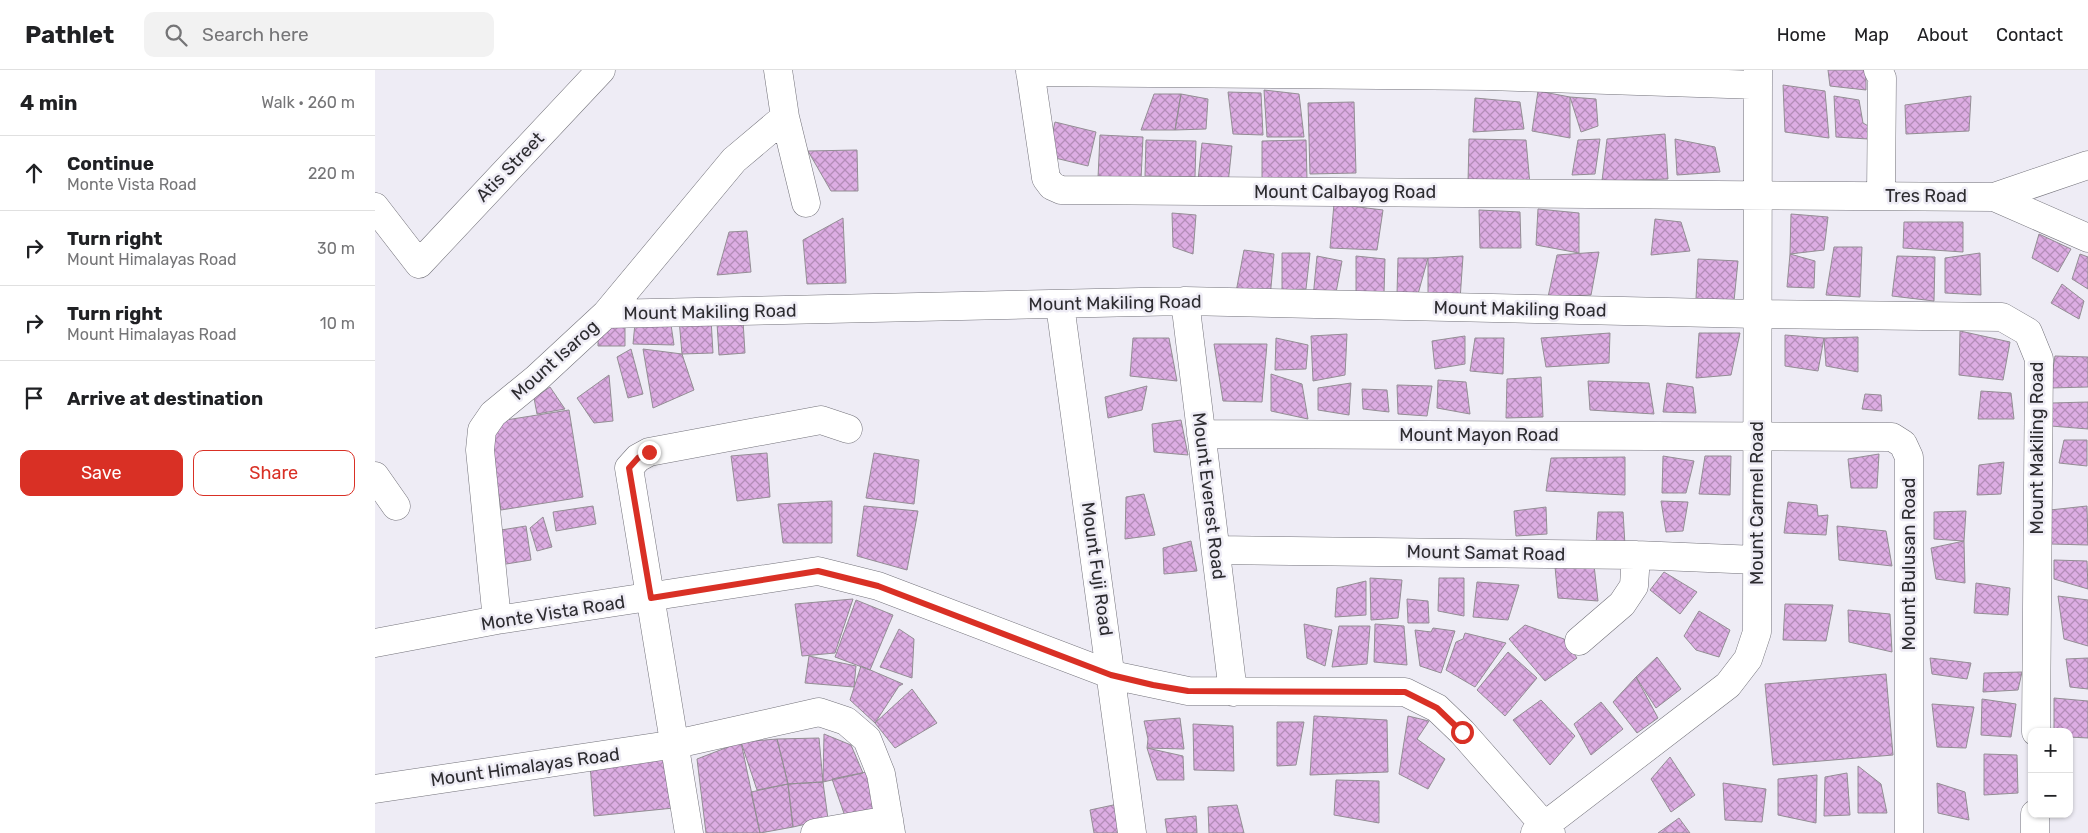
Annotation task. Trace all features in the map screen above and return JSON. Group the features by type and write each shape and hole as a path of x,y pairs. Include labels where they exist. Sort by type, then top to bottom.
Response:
{"street":[{"name":"Atis Street","path":"375,207 419,264 601,70"},
{"path":"778,70 785,117 806,203"},
{"path":"1878,70 1882,78 1881,196"},
{"path":"1030,71 1758,78"},
{"name":"Mount Calbayog Road","path":"1030,71 1046,178 1052,186 1061,190 1758,196"},
{"name":"Mount Carmel Road","path":"1544,830 1728,684 1748,659 1757,632 1758,78"},
{"name":"Mount Isarog","path":"497,620 480,450 482,430 493,414 537,378 606,314 734,160 785,117"},
{"name":"Tres Road","path":"1758,196 1994,197 2088,165"},
{"path":"1994,197 2088,238"},
{"name":"Mount Makiling Road","path":"606,314 1185,301 1757,314 2002,317 2028,332 2039,359 2036,728"},
{"name":"Mount Everest Road","path":"1185,301 1233,692"},
{"name":"Mount Fuji Road","path":"1060,305 1132,833"},
{"path":"689,833 676,744 629,468 638,458 649,452 821,420 848,429"},
{"name":"Mount Mayon Road","path":"1201,434 1757,436"},
{"name":"Mount Bulusan Road","path":"1757,436 1892,437 1903,444 1909,457 1909,833"},
{"path":"375,476 396,506"},
{"name":"Mount Samat Road","path":"1216,550 1636,555 1757,560"},
{"path":"1579,641 1622,604 1634,586 1636,555"},
{"name":"Monte Vista Road","path":"375,643 497,620 818,571 878,586 1111,675 1188,691 1405,692 1437,708 1456,726 1544,830"},
{"name":"Mount Himalayas Road","path":"375,789 676,744 819,712 846,721 867,739 881,774 890,827 815,833"},
{"path":"2035,818 2035,833"}],"building":[{"path":"1828,70 1866,70 1866,90 1830,86"},
{"path":"1783,85 1825,91 1829,138 1785,132"},
{"path":"1264,90 1299,94 1304,137 1267,137"},
{"path":"1538,91 1570,97 1570,138 1532,131"},
{"path":"1228,92 1261,93 1263,135 1233,134"},
{"path":"1154,94 1181,94 1175,130 1141,130"},
{"path":"1181,94 1208,99 1206,129 1175,130"},
{"path":"1834,96 1859,100 1863,123 1870,127 1868,139 1836,137"},
{"path":"1971,96 1969,131 1906,134 1905,105"},
{"path":"1570,97 1596,99 1598,126 1581,132"},
{"path":"1475,98 1520,102 1524,129 1473,132"},
{"path":"1354,102 1356,173 1310,174 1308,103"},
{"path":"1055,122 1096,132 1088,166 1047,156"},
{"path":"1665,134 1668,179 1602,181 1607,139"},
{"path":"1100,135 1143,137 1141,180 1098,178"},
{"path":"1469,139 1526,140 1530,185 1468,183"},
{"path":"1600,139 1595,174 1572,175 1578,140"},
{"path":"1675,139 1715,147 1720,172 1677,175"},
{"path":"1146,140 1196,141 1195,177 1145,176"},
{"path":"1306,140 1307,180 1262,180 1262,141"},
{"path":"1202,143 1232,146 1228,184 1198,180"},
{"path":"857,150 858,191 831,191 808,151"},
{"path":"1334,204 1383,210 1377,250 1330,248"},
{"path":"1538,209 1579,213 1579,253 1536,245"},
{"path":"1479,210 1520,212 1521,248 1480,248"},
{"path":"1172,213 1196,215 1193,254 1173,247"},
{"path":"1791,214 1828,217 1824,250 1790,254"},
{"path":"843,218 846,283 807,284 803,240"},
{"path":"1655,219 1681,222 1690,251 1651,255"},
{"path":"1904,222 1963,222 1963,252 1903,248"},
{"path":"747,231 751,272 717,275 729,232"},
{"path":"2039,234 2071,249 2058,272 2032,258"},
{"path":"1834,247 1862,247 1860,297 1826,295"},
{"path":"1244,250 1274,254 1270,298 1236,292"},
{"path":"1599,252 1591,295 1548,297 1557,255"},
{"path":"1282,253 1310,253 1306,289 1282,290"},
{"path":"1980,253 1981,295 1945,293 1945,258"},
{"path":"1790,254 1815,261 1814,288 1787,287"},
{"path":"2080,254 2088,257 2088,289 2072,279"},
{"path":"1317,256 1342,261 1335,298 1313,298"},
{"path":"1356,256 1385,259 1384,294 1356,294"},
{"path":"1463,256 1460,300 1428,298 1428,258"},
{"path":"1897,256 1935,257 1934,301 1892,296"},
{"path":"1398,258 1428,258 1418,294 1397,294"},
{"path":"1698,259 1738,261 1734,301 1696,299"},
{"path":"2062,284 2084,301 2079,319 2051,303"},
{"path":"670,318 674,345 633,344 635,323"},
{"path":"679,319 711,319 713,353 682,354"},
{"path":"625,321 625,346 598,346 598,332"},
{"path":"743,321 745,353 719,355 717,323"},
{"path":"1960,331 2010,342 2003,380 1959,375"},
{"path":"1610,333 1609,363 1546,367 1541,338"},
{"path":"1699,333 1740,333 1731,375 1696,378"},
{"path":"1347,334 1345,375 1313,381 1311,336"},
{"path":"1785,335 1824,338 1818,371 1785,366"},
{"path":"1465,336 1465,364 1435,369 1432,341"},
{"path":"1858,337 1858,372 1826,366 1824,338"},
{"path":"1133,338 1169,338 1177,381 1130,376"},
{"path":"1276,338 1308,345 1306,369 1275,370"},
{"path":"1475,338 1504,338 1503,374 1470,371"},
{"path":"1214,344 1267,344 1262,402 1223,401"},
{"path":"631,349 643,394 628,398 617,357"},
{"path":"643,349 682,354 694,390 653,408"},
{"path":"2055,356 2088,357 2088,387 2050,388"},
{"path":"1271,374 1302,384 1308,419 1271,411"},
{"path":"609,375 613,421 594,423 577,398"},
{"path":"1541,377 1543,417 1506,418 1507,379"},
{"path":"1438,380 1466,382 1470,414 1437,408"},
{"path":"1588,381 1649,383 1654,414 1590,410"},
{"path":"1351,383 1349,415 1318,410 1318,388"},
{"path":"1667,383 1693,387 1696,413 1663,412"},
{"path":"1397,385 1432,386 1427,416 1398,414"},
{"path":"1147,386 1142,410 1108,418 1105,397"},
{"path":"550,387 565,409 537,414 534,398"},
{"path":"1362,389 1387,390 1389,412 1363,409"},
{"path":"1981,391 2011,393 2014,419 1978,419"},
{"path":"1865,394 1881,395 1882,411 1862,409"},
{"path":"2088,402 2088,429 2051,426 2052,403"},
{"path":"569,410 583,497 501,510 487,423"},
{"path":"1181,420 1188,455 1154,452 1152,424"},
{"path":"2064,440 2087,440 2087,466 2059,463"},
{"path":"767,453 770,497 737,501 731,456"},
{"path":"874,453 919,460 914,504 866,498"},
{"path":"1879,454 1877,488 1851,488 1848,459"},
{"path":"1663,456 1694,461 1686,493 1662,493"},
{"path":"1705,456 1731,456 1730,495 1699,494"},
{"path":"1625,457 1625,495 1546,491 1551,458"},
{"path":"2004,462 2001,494 1977,495 1979,465"},
{"path":"1144,494 1155,535 1125,539 1126,497"},
{"path":"832,501 832,543 783,543 778,504"},
{"path":"1661,501 1688,502 1683,531 1666,532"},
{"path":"1788,502 1817,505 1818,516 1828,515 1826,535 1784,533"},
{"path":"593,506 596,524 556,531 553,512"},
{"path":"864,506 918,511 907,570 857,556"},
{"path":"2087,506 2088,545 2051,544 2050,510"},
{"path":"1546,507 1547,534 1516,536 1514,511"},
{"path":"1966,511 1964,541 1934,539 1934,512"},
{"path":"1598,512 1623,512 1625,545 1596,545"},
{"path":"543,517 552,547 537,551 530,528"},
{"path":"526,526 531,560 500,565 495,531"},
{"path":"1837,526 1886,531 1892,566 1839,560"},
{"path":"1191,541 1197,571 1164,574 1163,548"},
{"path":"1964,541 1965,583 1936,579 1931,548"},
{"path":"2054,560 2087,561 2088,589 2054,579"},
{"path":"1594,565 1598,601 1558,598 1555,567"},
{"path":"1664,572 1697,592 1680,614 1650,590"},
{"path":"1370,578 1402,580 1398,618 1371,620"},
{"path":"1439,578 1464,578 1464,616 1438,611"},
{"path":"1366,581 1366,615 1335,617 1337,588"},
{"path":"1477,582 1519,585 1508,620 1473,617"},
{"path":"1976,583 2010,588 2008,615 1974,613"},
{"path":"2058,596 2088,600 2088,646 2064,639"},
{"path":"853,599 835,653 802,656 795,604"},
{"path":"1407,599 1428,601 1429,623 1408,623"},
{"path":"856,600 893,615 870,670 835,657"},
{"path":"1785,604 1833,605 1826,641 1783,640"},
{"path":"1848,610 1890,614 1892,652 1849,642"},
{"path":"1699,611 1730,630 1719,657 1696,650 1684,636"},
{"path":"1304,624 1332,630 1325,666 1307,658"},
{"path":"1375,624 1404,626 1407,665 1374,662"},
{"path":"1525,625 1564,639 1577,658 1545,681 1509,639"},
{"path":"1339,626 1370,626 1367,664 1332,667"},
{"path":"1433,628 1455,631 1441,673 1420,666 1415,630 1431,632"},
{"path":"899,629 914,639 912,678 880,667"},
{"path":"1465,633 1506,643 1475,687 1446,670 1456,642 1463,639"},
{"path":"1508,652 1537,678 1505,716 1477,690"},
{"path":"809,656 856,666 854,687 805,683"},
{"path":"1657,657 1681,689 1656,708 1636,677"},
{"path":"1930,658 1971,663 1967,679 1932,674"},
{"path":"2088,658 2088,689 2070,687 2066,659"},
{"path":"861,666 903,684 899,686 875,723 850,700"},
{"path":"2022,672 2018,690 1983,692 1984,673"},
{"path":"1886,674 1893,755 1773,765 1765,684"},
{"path":"1636,677 1658,718 1637,733 1613,702"},
{"path":"912,689 937,723 895,748 875,723"},
{"path":"2054,698 2088,701 2088,738 2073,737 2073,728 2054,728"},
{"path":"1982,699 2016,704 2011,737 1981,735"},
{"path":"1541,700 1575,736 1550,765 1513,720"},
{"path":"1601,702 1623,729 1591,755 1574,724"},
{"path":"1932,704 1974,707 1966,748 1937,747"},
{"path":"1314,716 1387,720 1388,772 1310,775"},
{"path":"1408,716 1429,721 1417,739 1445,759 1428,789 1399,774"},
{"path":"1180,718 1184,749 1147,748 1148,739 1144,721"},
{"path":"1277,722 1304,722 1296,765 1277,766"},
{"path":"1193,724 1233,726 1234,771 1194,770"},
{"path":"824,734 851,745 863,773 823,782"},
{"path":"819,738 823,782 788,784 777,739"},
{"path":"777,739 788,784 757,790 741,742"},
{"path":"741,742 760,833 706,833 697,759"},
{"path":"1147,748 1183,756 1184,780 1157,780"},
{"path":"1984,754 2017,755 2018,793 1984,795"},
{"path":"666,757 674,808 594,816 590,764"},
{"path":"1670,757 1695,795 1671,812 1651,779"},
{"path":"1858,766 1881,784 1887,813 1858,813"},
{"path":"871,771 879,816 847,822 832,779"},
{"path":"1847,773 1850,815 1824,816 1825,777"},
{"path":"1817,775 1816,823 1778,815 1778,779"},
{"path":"1336,780 1379,781 1379,823 1334,815"},
{"path":"823,782 828,819 793,827 788,784"},
{"path":"1723,783 1766,789 1762,822 1725,820"},
{"path":"1937,783 1965,792 1969,820 1938,813"},
{"path":"788,784 793,827 760,833 751,792"},
{"path":"1118,804 1123,833 1094,833 1090,810"},
{"path":"1237,805 1244,833 1209,833 1208,807"},
{"path":"1196,816 1197,833 1167,833 1165,819"},
{"path":"1679,818 1690,833 1658,833"}],"route":[{"path":"649,452 638,458 629,468 651,598 818,571 878,586 1111,675 1188,691 1405,692 1437,708 1462,732"}]}
